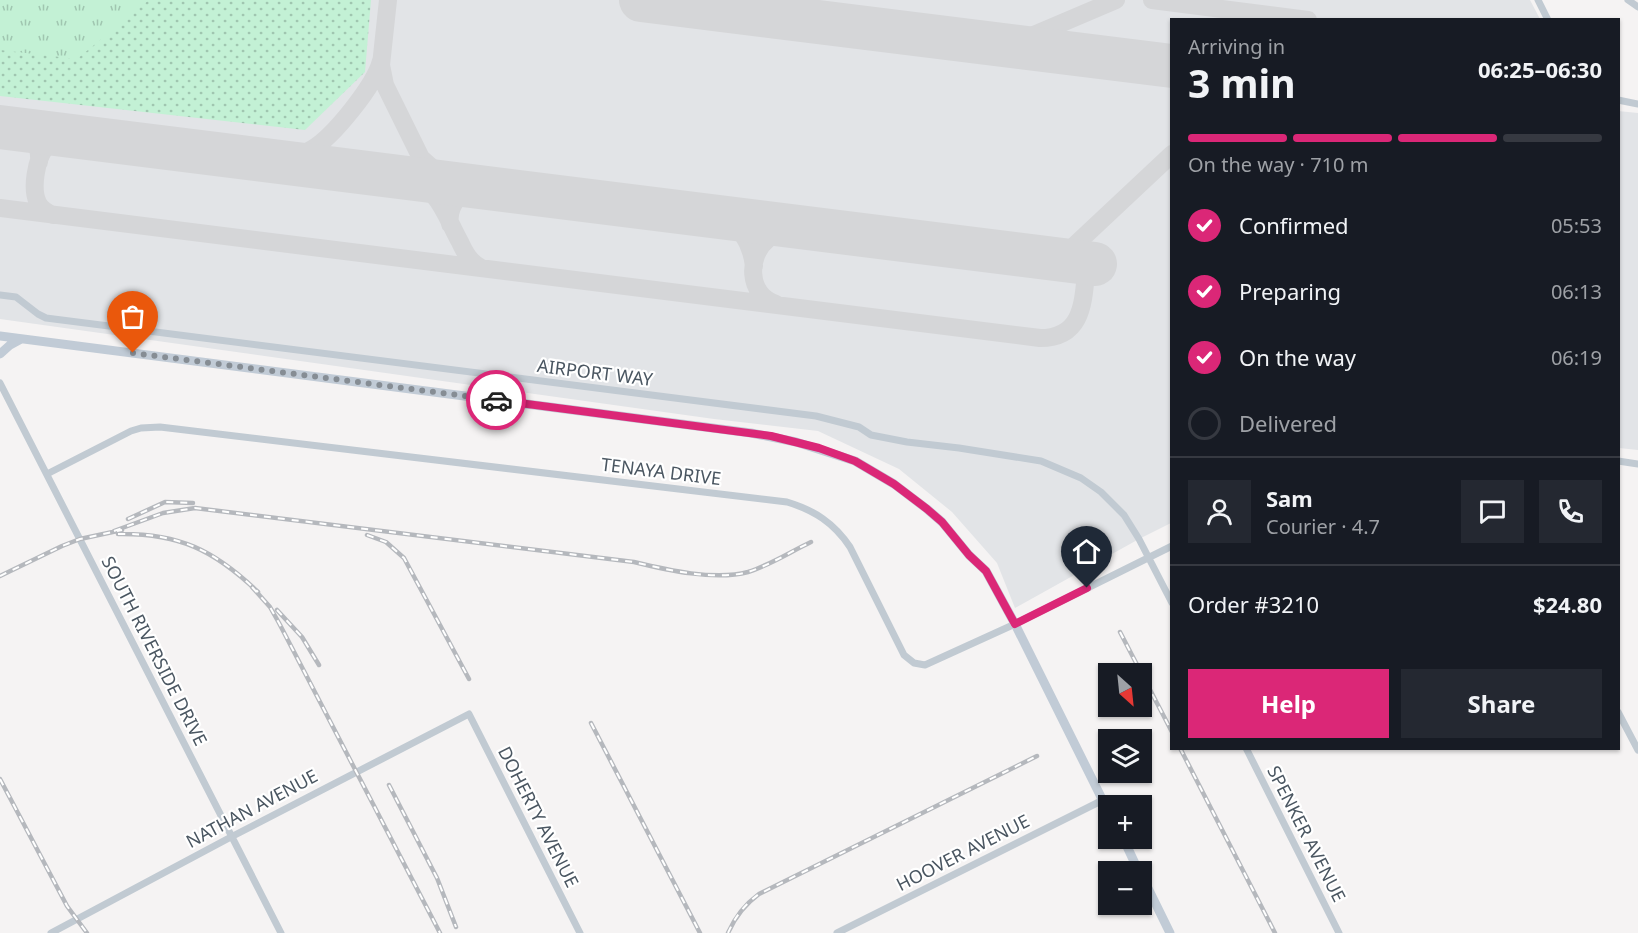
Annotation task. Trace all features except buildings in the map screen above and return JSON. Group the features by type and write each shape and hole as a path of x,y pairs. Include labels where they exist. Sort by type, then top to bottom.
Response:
{"main road":[{"path":"0,336 751,434 811,446 855,461 894,484 927,509 986,571 1100,795"},
{"path":"0,354 9,345 21,339"},
{"path":"1152,896 1170,933"}],"street":[{"path":"1538,0 1547,18"},
{"path":"1628,0 1638,7"},
{"path":"1620,100 1638,104"},
{"name":"AIRPORT WAY","path":"0,295 16,297 46,318 816,416 851,424 871,435 1041,461 1074,474 1101,492 1124,515 1148,558"},
{"name":"SOUTH RIVERSIDE DRIVE","path":"0,383 281,933"},
{"name":"TENAYA DRIVE","path":"47,474 131,431 160,427 787,502 817,514 843,536 902,651 914,663 925,665 1015,624 1170,547"},
{"path":"1620,461 1638,464"},
{"path":"1148,558 1170,599"},
{"name":"NATHAN AVENUE","path":"51,933 469,714"},
{"name":"DOHERTY AVENUE","path":"469,714 580,933"},
{"path":"1620,716 1638,750"},
{"name":"SPENKER AVENUE","path":"1247,750 1339,933"},
{"name":"HOOVER AVENUE","path":"837,933 1098,802"}],"shaded area":[{"path":"149,0 1530,0 1539,18 1170,18 1170,524 1015,608 997,563 952,512 899,469 818,431 714,419 0,319 0,50"},
{"path":"1620,111 1638,113 1638,450 1620,448"}],"green space":[{"path":"0,0 371,0 365,72 305,130 0,96"},
{"path":"0,0 149,0 77,59 0,50"}],"taxiway":[{"path":"388,0 381,65 385,85 421,158 440,175 462,184"},
{"path":"705,8 721,6 734,0"},
{"path":"751,0 755,10 767,16"},
{"path":"1000,45 1015,43 1116,0"},
{"path":"1152,0 1292,18"},
{"path":"271,161 307,152 331,134 371,83 381,61"},
{"path":"18,129 35,141 39,162"},
{"path":"53,215 41,207 36,197 37,166 46,147 58,139 73,136"},
{"path":"1060,259 1170,156"},
{"path":"402,177 424,186 432,193 466,253 481,268"},
{"path":"450,224 451,210 458,198 469,190 482,187"},
{"path":"0,208 1040,338 1055,336 1066,331 1074,323 1082,302 1087,263"},
{"path":"717,216 738,228 750,249 754,266"},
{"path":"776,304 766,299 755,284 753,274 756,255 761,246 771,237 799,227"}],"runway":[{"path":"641,0 1170,66"},
{"path":"0,127 1095,264"}],"railway":[{"path":"128,519 165,502 193,503"},
{"path":"114,531 163,513 195,508 634,562 706,575 748,572 811,542"},
{"path":"0,576 80,539 122,530"},
{"path":"118,534 159,537 194,547 226,565 258,592"},
{"path":"367,535 386,542 404,558 469,679"},
{"path":"252,587 270,607 279,623 440,933"},
{"path":"277,610 302,637 319,665"},
{"path":"1120,632 1170,728"},
{"path":"591,723 700,933"},
{"path":"1181,750 1275,933"},
{"path":"728,933 740,912 759,894 1037,756"},
{"path":"0,779 67,906 87,933"},
{"path":"389,785 437,878 456,927"}],"way so far":[{"path":"133,353 496,400"}],"route":[{"path":"496,400 771,436 819,448 855,461 894,484 942,522 969,555 986,571 1015,624 1087,588"}]}
